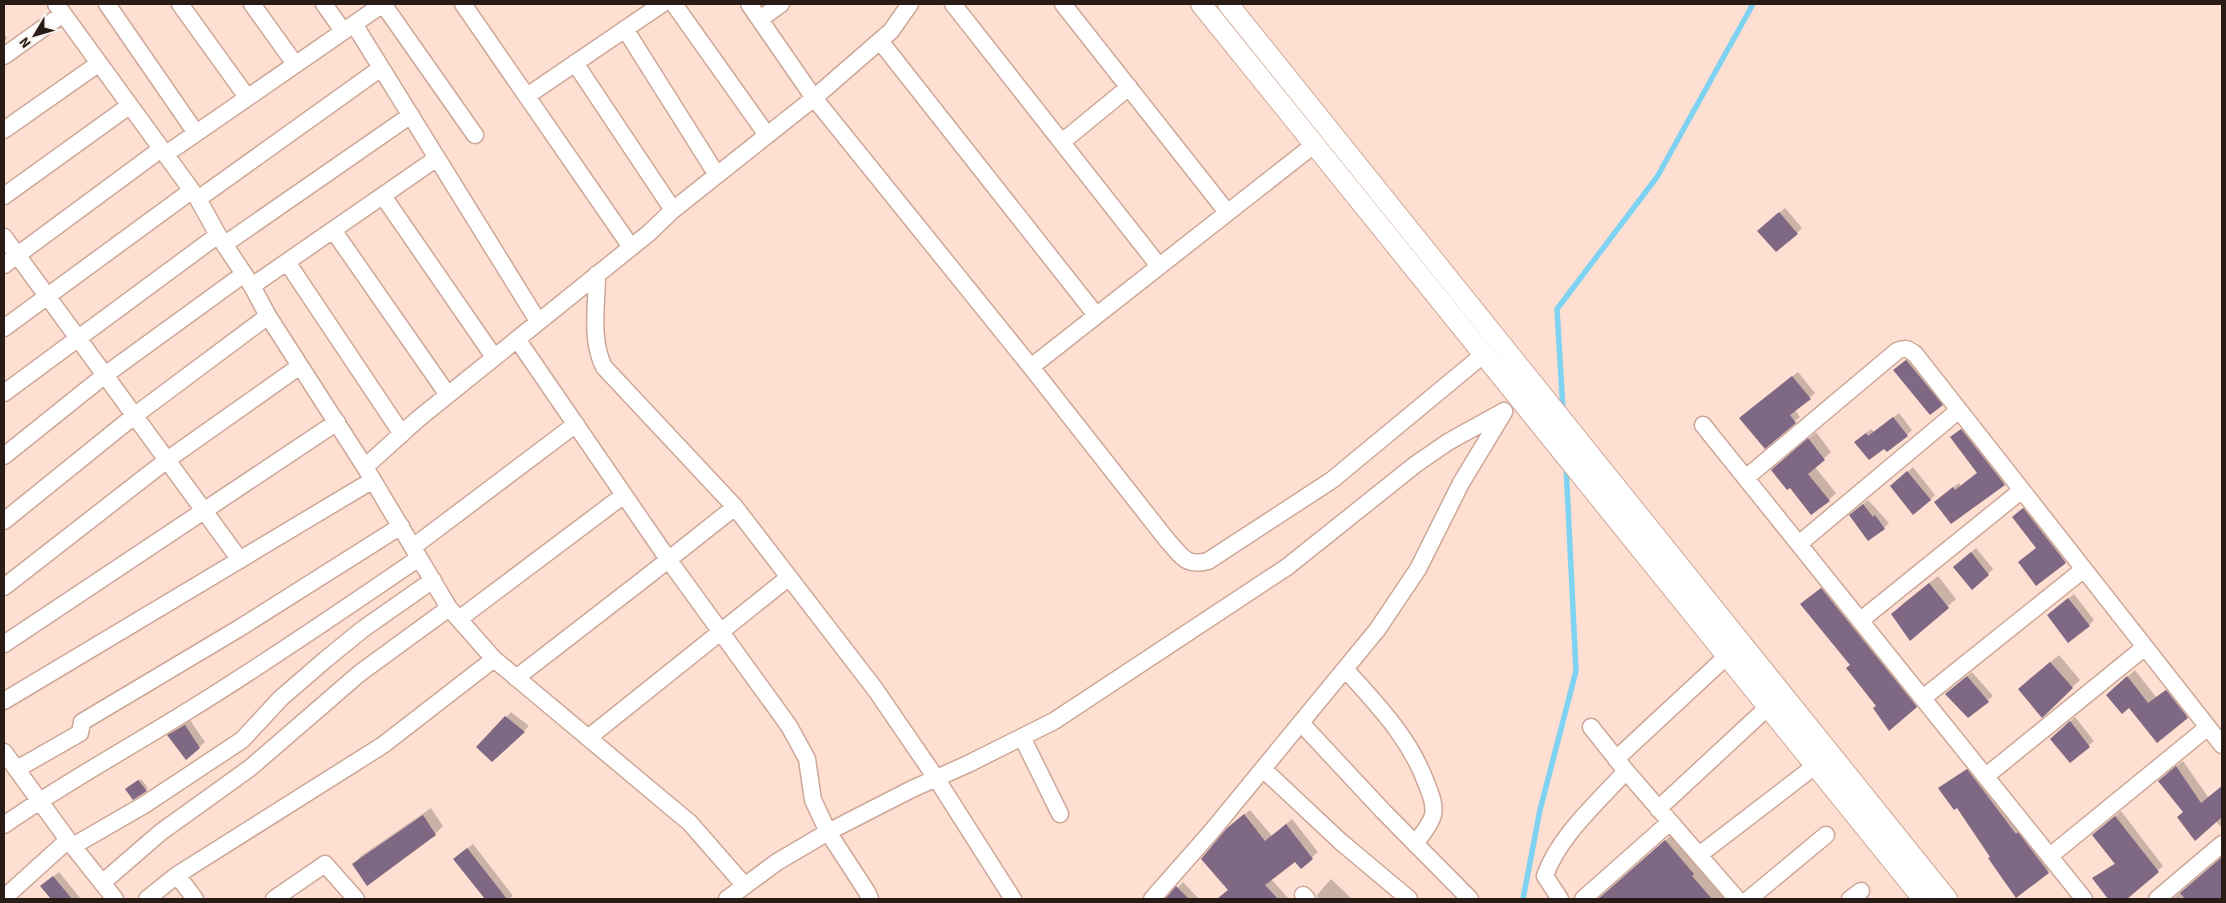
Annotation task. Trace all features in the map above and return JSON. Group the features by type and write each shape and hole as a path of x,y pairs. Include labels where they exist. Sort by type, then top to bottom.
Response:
{"street":[{"path":"107,4 196,133"},
{"path":"180,4 247,97"},
{"path":"252,4 295,64"},
{"path":"324,4 348,27 381,68 538,322"},
{"path":"4,265 164,152 196,133 383,4 475,134"},
{"path":"463,4 631,247"},
{"path":"526,96 662,4"},
{"path":"674,4 767,135"},
{"path":"749,4 814,98 1186,562 1196,564 1208,561 1332,480 1484,355"},
{"path":"760,19 781,4"},
{"path":"4,701 240,560 369,474 402,434 448,394 598,274 673,210 814,98 891,31 910,4"},
{"path":"953,4 1159,266"},
{"path":"1063,4 1227,212"},
{"path":"1201,4 1484,355 1580,459 1947,899"},
{"path":"1228,4 1524,399"},
{"path":"4,56 59,9 194,195 248,280 268,316 337,422 454,613 494,659 690,823 745,886"},
{"path":"624,29 717,175"},
{"path":"880,41 1096,315"},
{"path":"575,63 673,210"},
{"path":"4,130 98,64"},
{"path":"4,328 47,296 381,68"},
{"path":"1062,142 1129,87"},
{"path":"4,196 129,106"},
{"path":"4,393 78,338 222,239 411,115"},
{"path":"1031,367 1315,144"},
{"path":"4,456 105,375 248,280 287,262 437,158"},
{"path":"382,196 494,357"},
{"path":"333,230 448,394"},
{"path":"4,237 240,560"},
{"path":"287,262 402,434"},
{"path":"598,274 596,345 599,358 604,367 735,507 875,689 936,778 1013,899"},
{"path":"4,521 134,416 268,316"},
{"path":"517,339 668,559 789,726 807,759 814,800 828,832 870,899"},
{"path":"1747,477 1903,348 1909,349 1960,410 2222,746"},
{"path":"4,587 167,460 300,366"},
{"path":"1152,899 1346,670 1377,630 1418,569 1461,483 1524,399"},
{"path":"727,899 777,862 828,832 912,789 1054,721 1288,567 1416,464 1448,442 1524,399"},
{"path":"1800,543 1960,410"},
{"path":"4,644 337,422"},
{"path":"4,825 40,800 132,746 274,658 416,552 576,424"},
{"path":"1703,424 2084,899"},
{"path":"1580,459 1727,656 1923,899"},
{"path":"1861,620 2022,490"},
{"path":"102,883 160,832 250,768 360,673 454,613 624,494"},
{"path":"516,678 735,507"},
{"path":"16,769 80,733 82,722 238,629 401,526"},
{"path":"1923,698 2084,569"},
{"path":"588,738 788,578"},
{"path":"4,898 70,843 144,804 242,740 281,698 325,660 363,629 433,580"},
{"path":"1986,776 2145,647"},
{"path":"1560,899 1544,876 1551,858 1585,816 1621,765 1727,656"},
{"path":"147,899 177,876 383,745 494,659"},
{"path":"1346,670 1398,728 1412,750 1423,773 1432,799 1433,813 1430,823 1415,844"},
{"path":"1658,809 1768,707"},
{"path":"1301,723 1415,844 1470,899"},
{"path":"2050,856 2208,727"},
{"path":"1591,728 1658,809 1737,899"},
{"path":"1022,737 1060,814"},
{"path":"4,752 70,843 115,899"},
{"path":"1699,855 1815,766"},
{"path":"1263,769 1342,842 1409,899"},
{"path":"1583,899 1670,822"},
{"path":"1748,899 1826,834"},
{"path":"2157,899 2222,844"},
{"path":"274,899 326,864 356,899"},
{"path":"177,876 194,899"}],"building":[{"path":"1779,212 1798,234 1776,252 1757,231"},
{"path":"1906,360 1943,405 1930,415 1893,370"},
{"path":"1792,376 1811,399 1790,415 1796,423 1765,449 1739,418"},
{"path":"1893,417 1908,436 1887,452 1884,449 1869,460 1854,442 1866,433 1868,436"},
{"path":"1961,429 2005,485 1951,524 1934,502 1953,487 1955,490 1977,473 1950,437"},
{"path":"1808,438 1825,460 1808,474 1830,501 1811,515 1790,488 1787,490 1771,470"},
{"path":"1907,471 1931,500 1913,515 1890,486"},
{"path":"1863,504 1873,517 1875,515 1885,529 1868,541 1849,515"},
{"path":"2023,508 2066,563 2036,586 2018,562 2036,548 2012,517"},
{"path":"1971,552 1989,575 1972,590 1953,567"},
{"path":"1929,583 1949,608 1910,641 1891,614"},
{"path":"1821,588 1917,707 1889,731 1873,708 1876,706 1846,668 1850,665 1800,604"},
{"path":"2068,598 2090,626 2068,643 2047,615"},
{"path":"2050,662 2073,688 2042,718 2018,689"},
{"path":"1967,676 1989,702 1968,718 1945,694"},
{"path":"2127,676 2148,703 2166,690 2188,718 2157,743 2129,708 2122,714 2106,695"},
{"path":"505,716 525,732 492,762 476,747"},
{"path":"2070,721 2090,747 2070,763 2050,739"},
{"path":"185,725 200,748 186,760 167,735"},
{"path":"2176,766 2201,803 2222,786 2222,817 2195,841 2177,817 2183,812 2158,781"},
{"path":"1967,769 2016,834 2018,832 2049,873 2016,898 1957,808 1954,810 1938,788"},
{"path":"138,780 147,791 133,800 125,789"},
{"path":"1244,814 1265,841 1286,824 1313,859 1301,869 1295,862 1265,885 1278,899 1217,899 1228,890 1201,859 1227,828"},
{"path":"423,815 436,835 367,886 352,864"},
{"path":"2115,816 2159,872 2127,899 2108,899 2092,878 2115,864 2092,835"},
{"path":"1665,840 1712,899 1598,899"},
{"path":"467,848 507,899 485,899 453,859"},
{"path":"2222,857 2222,899 2185,899 2180,893"},
{"path":"53,876 72,899 51,899 40,886"},
{"path":"1176,886 1189,899 1165,899"}],"waterway":[{"path":"1563,411 1557,309 1657,177 1753,4"},
{"path":"1523,899 1540,810 1576,671 1566,465"}]}
